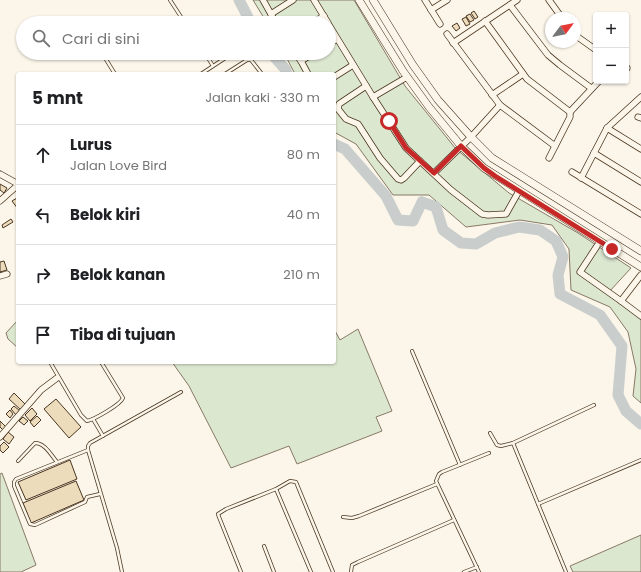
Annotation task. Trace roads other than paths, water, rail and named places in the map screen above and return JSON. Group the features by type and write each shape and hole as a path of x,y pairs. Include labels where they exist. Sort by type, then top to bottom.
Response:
{"main road":[{"path":"359,0 407,76 429,107 466,141 641,251"},
{"path":"374,0 417,71 484,168 641,267"}],"street":[{"path":"263,0 271,14 293,0"},
{"path":"314,0 324,16"},
{"path":"425,0 440,24"},
{"path":"431,10 447,0"},
{"path":"453,43 517,0"},
{"path":"549,0 558,12"},
{"path":"510,4 548,55 591,88"},
{"path":"485,21 523,74 533,84 567,108 570,112"},
{"path":"447,34 500,105 555,146"},
{"path":"337,39 404,145 451,190 478,212 484,215 506,214 519,191"},
{"path":"581,39 593,48"},
{"path":"301,61 307,72"},
{"path":"336,76 353,65"},
{"path":"492,95 523,74"},
{"path":"373,97 407,76"},
{"path":"549,158 570,117 570,112 596,84"},
{"path":"366,86 339,104 338,109 347,120 358,124 380,158 398,179 401,180 404,178 420,161"},
{"path":"581,178 607,128 641,97"},
{"path":"434,173 500,105"},
{"path":"607,128 641,149"},
{"path":"594,154 641,182"},
{"path":"572,172 641,214"},
{"path":"0,174 16,183"},
{"path":"0,201 16,186"},
{"path":"597,246 580,272 641,316"},
{"path":"0,276 7,274"},
{"path":"621,301 641,275"},
{"path":"0,437 37,394 57,378"}],"lane":[{"path":"170,0 180,16"},
{"path":"106,60 114,72"},
{"path":"209,60 213,66"},
{"path":"205,72 222,60"},
{"path":"227,72 247,60"},
{"path":"251,60 260,72"},
{"path":"412,351 460,465"},
{"path":"51,364 81,415 87,420 92,419 120,403 123,398 102,364"},
{"path":"122,572 117,548 100,494 88,446 90,443 182,392"},
{"path":"490,433 498,446 513,443 594,405"},
{"path":"92,419 103,436"},
{"path":"18,461 35,443 39,443 44,445 57,462"},
{"path":"513,443 566,572"},
{"path":"88,450 16,479 14,486 30,524 39,524 85,502 87,497 100,494"},
{"path":"479,572 436,481 439,474 489,453"},
{"path":"538,504 641,460"},
{"path":"242,572 218,514 226,509 276,489 290,481 296,482 333,572"},
{"path":"343,517 352,518 359,516 437,484"},
{"path":"276,489 311,572"},
{"path":"351,572 352,565 454,520"},
{"path":"264,546 274,572"},
{"path":"464,572 476,567"}],"waterway":[{"path":"239,0 247,16"},
{"path":"277,60 286,72"},
{"path":"336,145 345,149 386,196 398,220 413,221 422,202 436,207 443,230 461,243 476,244 495,233 519,227 540,230 556,241 563,257 558,275 560,294 600,315 622,346 618,395 626,411 641,424"}]}
